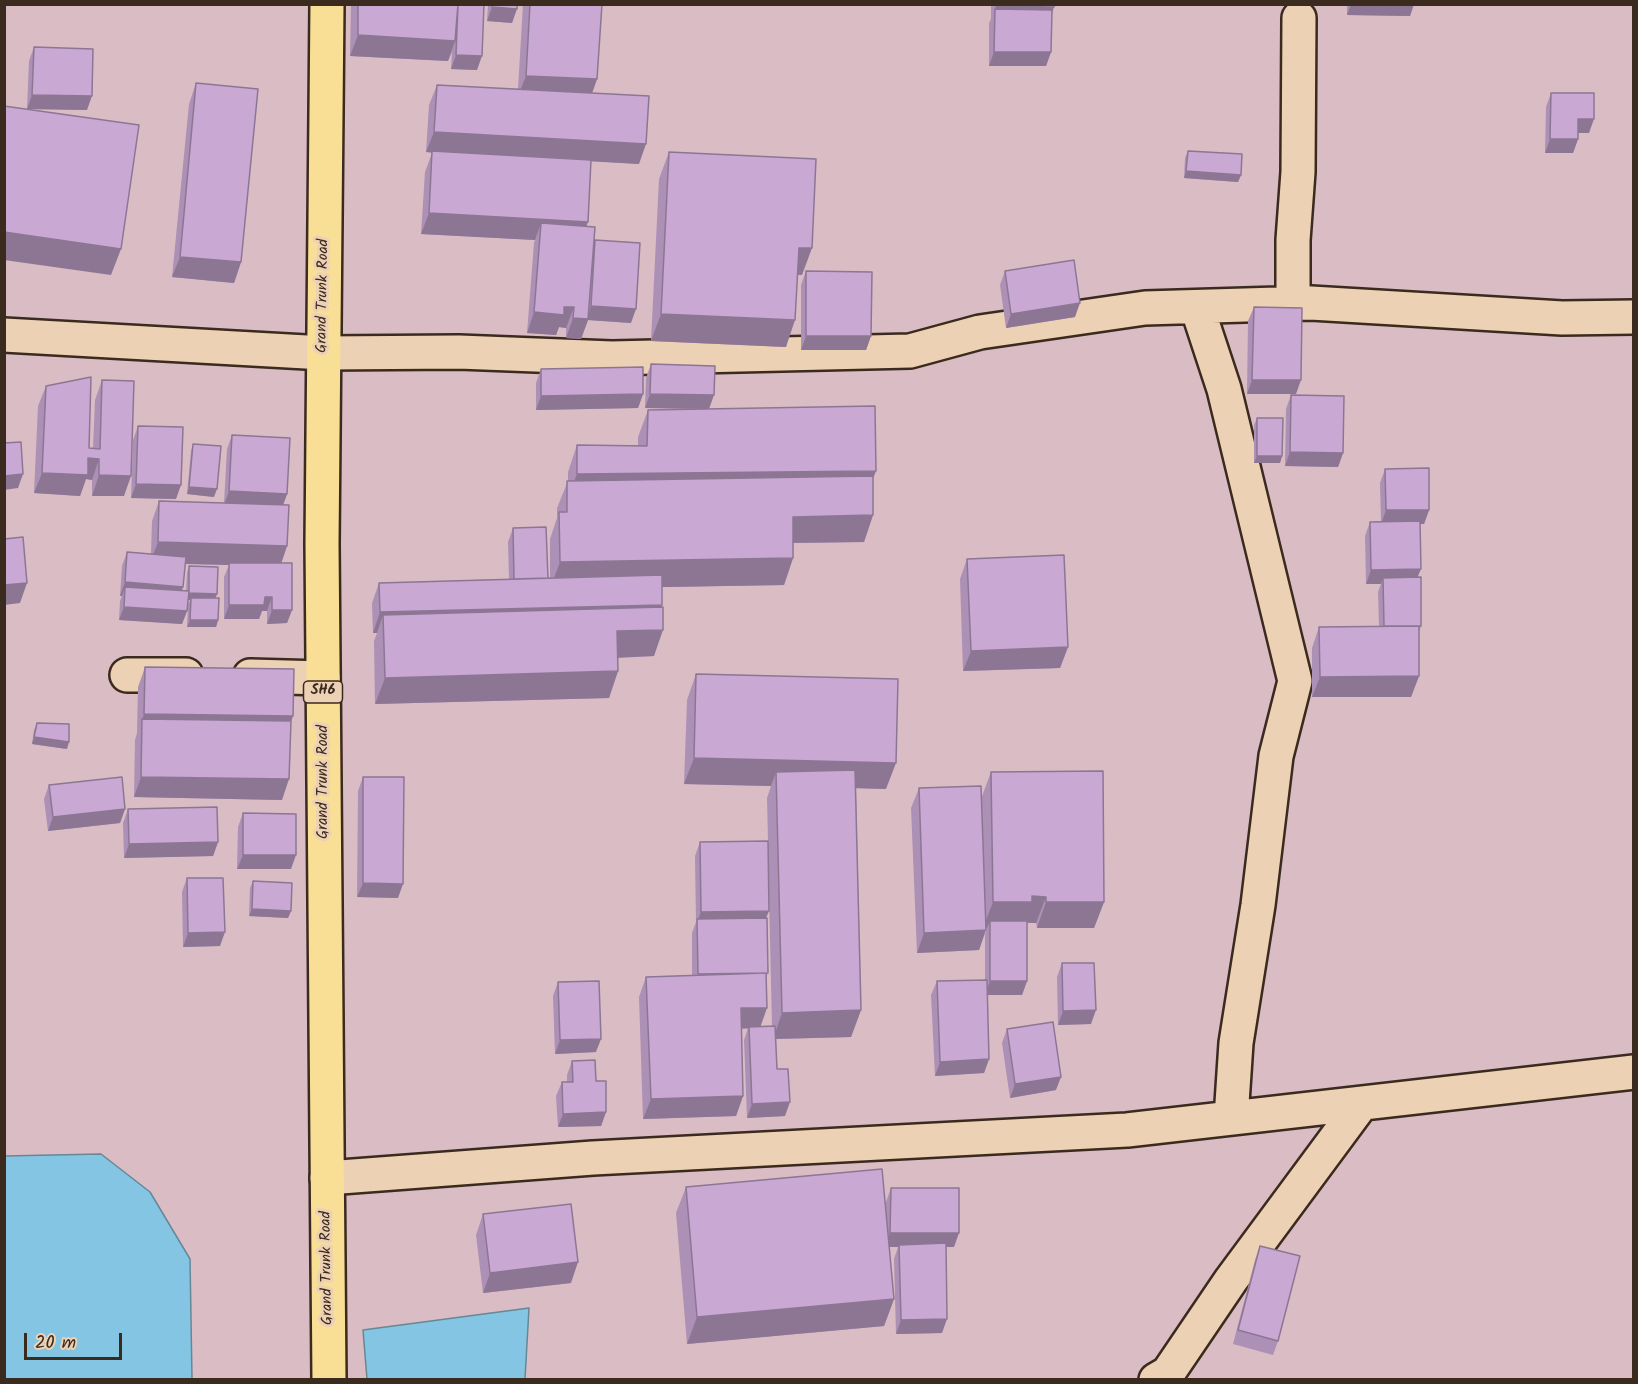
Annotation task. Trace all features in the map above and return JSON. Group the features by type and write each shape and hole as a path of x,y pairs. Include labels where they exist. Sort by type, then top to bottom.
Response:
{"main road":[{"name":"Grand Trunk Road","path":"327,4 322,543 329,1380"}],"street":[{"path":"1293,303 1293,240 1298,172 1299,18"},
{"path":"4,335 324,353 459,352 612,358 910,351 980,332 1145,308 1293,303 1562,318 1634,317"},
{"path":"1197,306 1224,389 1295,681 1276,756 1258,905 1236,1043 1231,1118"},
{"path":"127,675 323,678"},
{"path":"327,1178 592,1158 1127,1130 1634,1072"},
{"path":"1156,1380 1168,1373 1231,1280 1362,1103"}],"shaded area":[{"path":"5,5 1633,5 1633,1379 5,1379"}],"water":[{"path":"101,1154 150,1192 190,1259 192,1379 5,1379 5,1156"},
{"path":"529,1308 525,1379 367,1379 363,1330"}],"building":[{"path":"358,4 458,4 455,41 358,35"},
{"path":"458,4 484,4 482,56 456,55"},
{"path":"492,4 517,4 517,9 492,7"},
{"path":"530,4 602,4 597,79 526,76"},
{"path":"996,4 1054,4 1054,7 996,6"},
{"path":"995,9 1052,10 1051,52 994,52"},
{"path":"34,47 93,49 92,96 32,95"},
{"path":"196,83 258,89 241,262 180,257"},
{"path":"437,85 649,96 646,144 434,132"},
{"path":"1551,93 1594,93 1594,119 1578,119 1578,139 1550,139"},
{"path":"4,106 139,125 121,249 4,232"},
{"path":"432,151 591,160 588,222 429,213"},
{"path":"1188,151 1242,154 1241,175 1186,171"},
{"path":"669,152 816,159 812,248 799,248 795,320 661,314"},
{"path":"541,223 595,227 588,319 573,318 574,307 564,307 564,315 534,312"},
{"path":"595,240 640,243 636,309 591,306"},
{"path":"1074,260 1080,303 1011,314 1005,271"},
{"path":"806,271 872,272 871,336 806,336"},
{"path":"1254,307 1302,308 1301,380 1252,380"},
{"path":"651,364 715,366 714,395 650,394"},
{"path":"643,367 643,394 541,396 541,369"},
{"path":"91,377 89,448 100,449 102,380 134,381 131,476 99,475 99,459 88,458 88,475 42,473 46,386"},
{"path":"1291,395 1344,396 1343,453 1290,452"},
{"path":"875,406 876,471 577,474 577,445 647,446 648,410"},
{"path":"1257,418 1283,418 1282,456 1257,456"},
{"path":"138,426 183,427 181,485 136,484"},
{"path":"232,435 290,438 287,494 229,491"},
{"path":"21,442 23,474 4,476 4,443"},
{"path":"193,444 221,446 217,489 189,487"},
{"path":"1429,468 1429,510 1386,510 1385,469"},
{"path":"873,476 873,515 793,517 793,558 560,562 559,512 567,512 567,481"},
{"path":"159,501 289,505 287,546 158,542"},
{"path":"1420,521 1421,569 1371,570 1370,522"},
{"path":"546,527 548,578 514,579 513,528"},
{"path":"23,537 27,583 4,585 4,539"},
{"path":"127,552 186,557 183,587 125,582"},
{"path":"1064,555 1068,647 971,651 967,559"},
{"path":"229,563 292,563 292,610 272,610 272,597 265,597 264,605 229,605"},
{"path":"189,566 218,567 217,594 189,593"},
{"path":"662,575 662,605 380,612 379,583"},
{"path":"1421,577 1421,626 1384,626 1383,578"},
{"path":"125,587 189,591 187,611 124,607"},
{"path":"191,598 219,598 218,620 190,620"},
{"path":"663,607 663,630 617,631 618,671 385,678 383,615"},
{"path":"1419,626 1419,676 1320,677 1319,627"},
{"path":"145,667 294,669 293,716 144,714"},
{"path":"696,674 898,679 896,763 694,758"},
{"path":"142,719 291,721 289,779 141,777"},
{"path":"37,723 69,724 69,742 34,737"},
{"path":"855,770 861,1010 782,1013 776,772"},
{"path":"1103,771 1104,902 1046,902 1046,897 1032,896 1032,902 993,902 991,772"},
{"path":"122,777 125,809 53,817 49,785"},
{"path":"363,777 404,777 403,884 363,883"},
{"path":"981,786 986,930 924,933 919,788"},
{"path":"217,807 218,842 129,844 128,809"},
{"path":"243,813 296,814 296,855 243,855"},
{"path":"768,841 769,911 701,912 700,842"},
{"path":"187,878 223,878 225,932 188,933"},
{"path":"253,881 292,883 291,911 252,909"},
{"path":"767,918 768,973 698,974 697,919"},
{"path":"990,921 1027,921 1027,981 990,981"},
{"path":"1062,963 1094,963 1096,1010 1063,1011"},
{"path":"766,973 767,1008 741,1008 743,1096 651,1099 646,977"},
{"path":"987,980 989,1059 940,1062 937,981"},
{"path":"599,981 601,1039 560,1040 558,982"},
{"path":"1053,1022 1061,1077 1015,1084 1007,1029"},
{"path":"775,1026 777,1069 788,1069 790,1102 752,1104 749,1027"},
{"path":"595,1060 596,1081 606,1081 606,1112 563,1114 562,1082 573,1082 572,1061"},
{"path":"882,1169 894,1299 697,1317 686,1187"},
{"path":"891,1188 959,1188 959,1233 890,1233"},
{"path":"571,1204 578,1262 490,1273 483,1214"},
{"path":"946,1243 947,1319 901,1320 899,1245"},
{"path":"1260,1246 1300,1256 1278,1341 1238,1330"}]}
